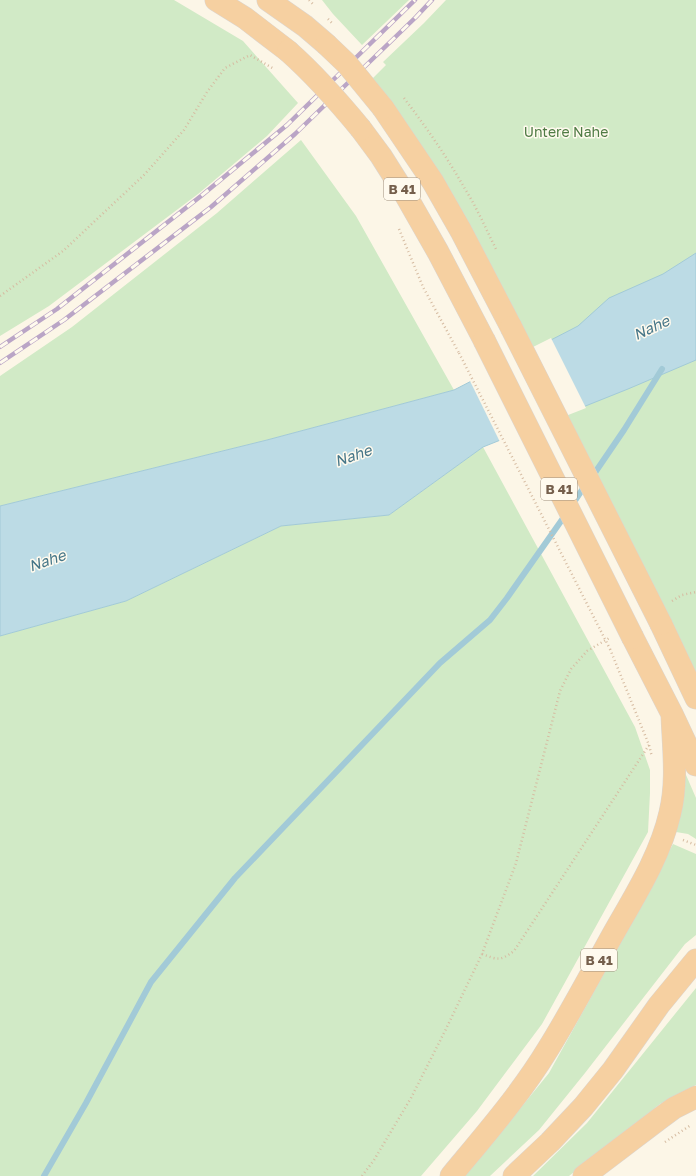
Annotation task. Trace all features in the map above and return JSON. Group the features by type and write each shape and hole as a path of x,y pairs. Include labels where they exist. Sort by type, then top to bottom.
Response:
{"highway":[{"name":"B 41","path":"216,0 245,18 288,51 312,72 361,129 381,156 405,194 438,252 484,340 624,637 672,714 696,765"},
{"name":"B 41","path":"268,0 305,26 347,64 383,108 433,182 461,231 511,327 661,624 696,698"},
{"name":"B 41","path":"450,1176 497,1122 522,1089 548,1050 643,880 660,845 670,812 674,789 672,714"},
{"path":"514,1176 550,1142 582,1107 613,1070 659,1005 696,960"},
{"path":"584,1176 659,1118 674,1108 696,1097"}],"path":[{"path":"0,296 63,250 145,174 184,130 207,92 225,68 250,55 278,71"},
{"path":"399,228 423,287 459,353 610,649 649,745 514,951 504,958 495,959 482,954"},
{"path":"669,603 682,595 696,592"},
{"path":"362,1176 374,1160 411,1098 482,954 516,863 560,691 571,669 587,651 624,637"}],"green space":[{"path":"0,0 174,0 243,41 298,103 267,136 198,194 49,306 0,336"},
{"path":"322,0 409,0 362,45"},
{"name":"Untere Nahe","path":"446,0 696,0 696,674 371,80 386,65 383,62"},
{"path":"301,140 356,216 454,390 267,440 0,506 0,376 72,327 217,213"},
{"path":"483,447 635,727 650,770 648,832 542,1024 477,1111 421,1176 0,1176 0,636 126,601 281,526 389,515"},
{"path":"680,761 696,798 696,839 688,834 676,832"},
{"path":"673,844 696,854 696,935 685,944 539,1130 490,1176 463,1176 488,1148 549,1073"},
{"path":"696,988 696,1085 660,1104 569,1176 533,1176 587,1123"}],"water":[{"name":"Nahe","path":"696,253 696,360 483,447 389,515 281,526 126,601 0,636 0,506 267,440 454,390 578,326 609,298 663,274"}],"pier":[{"path":"551,338 586,408 500,442 469,379"}],"waterway":[{"path":"592,477 624,430 662,369"},
{"path":"572,505 586,484"},
{"path":"44,1176 86,1103 151,982 235,878 440,663 490,620 566,514"}],"railway":[{"path":"0,347 57,309 201,196 287,125 415,0"},
{"path":"0,363 64,320 211,207 295,134 432,0"}]}
